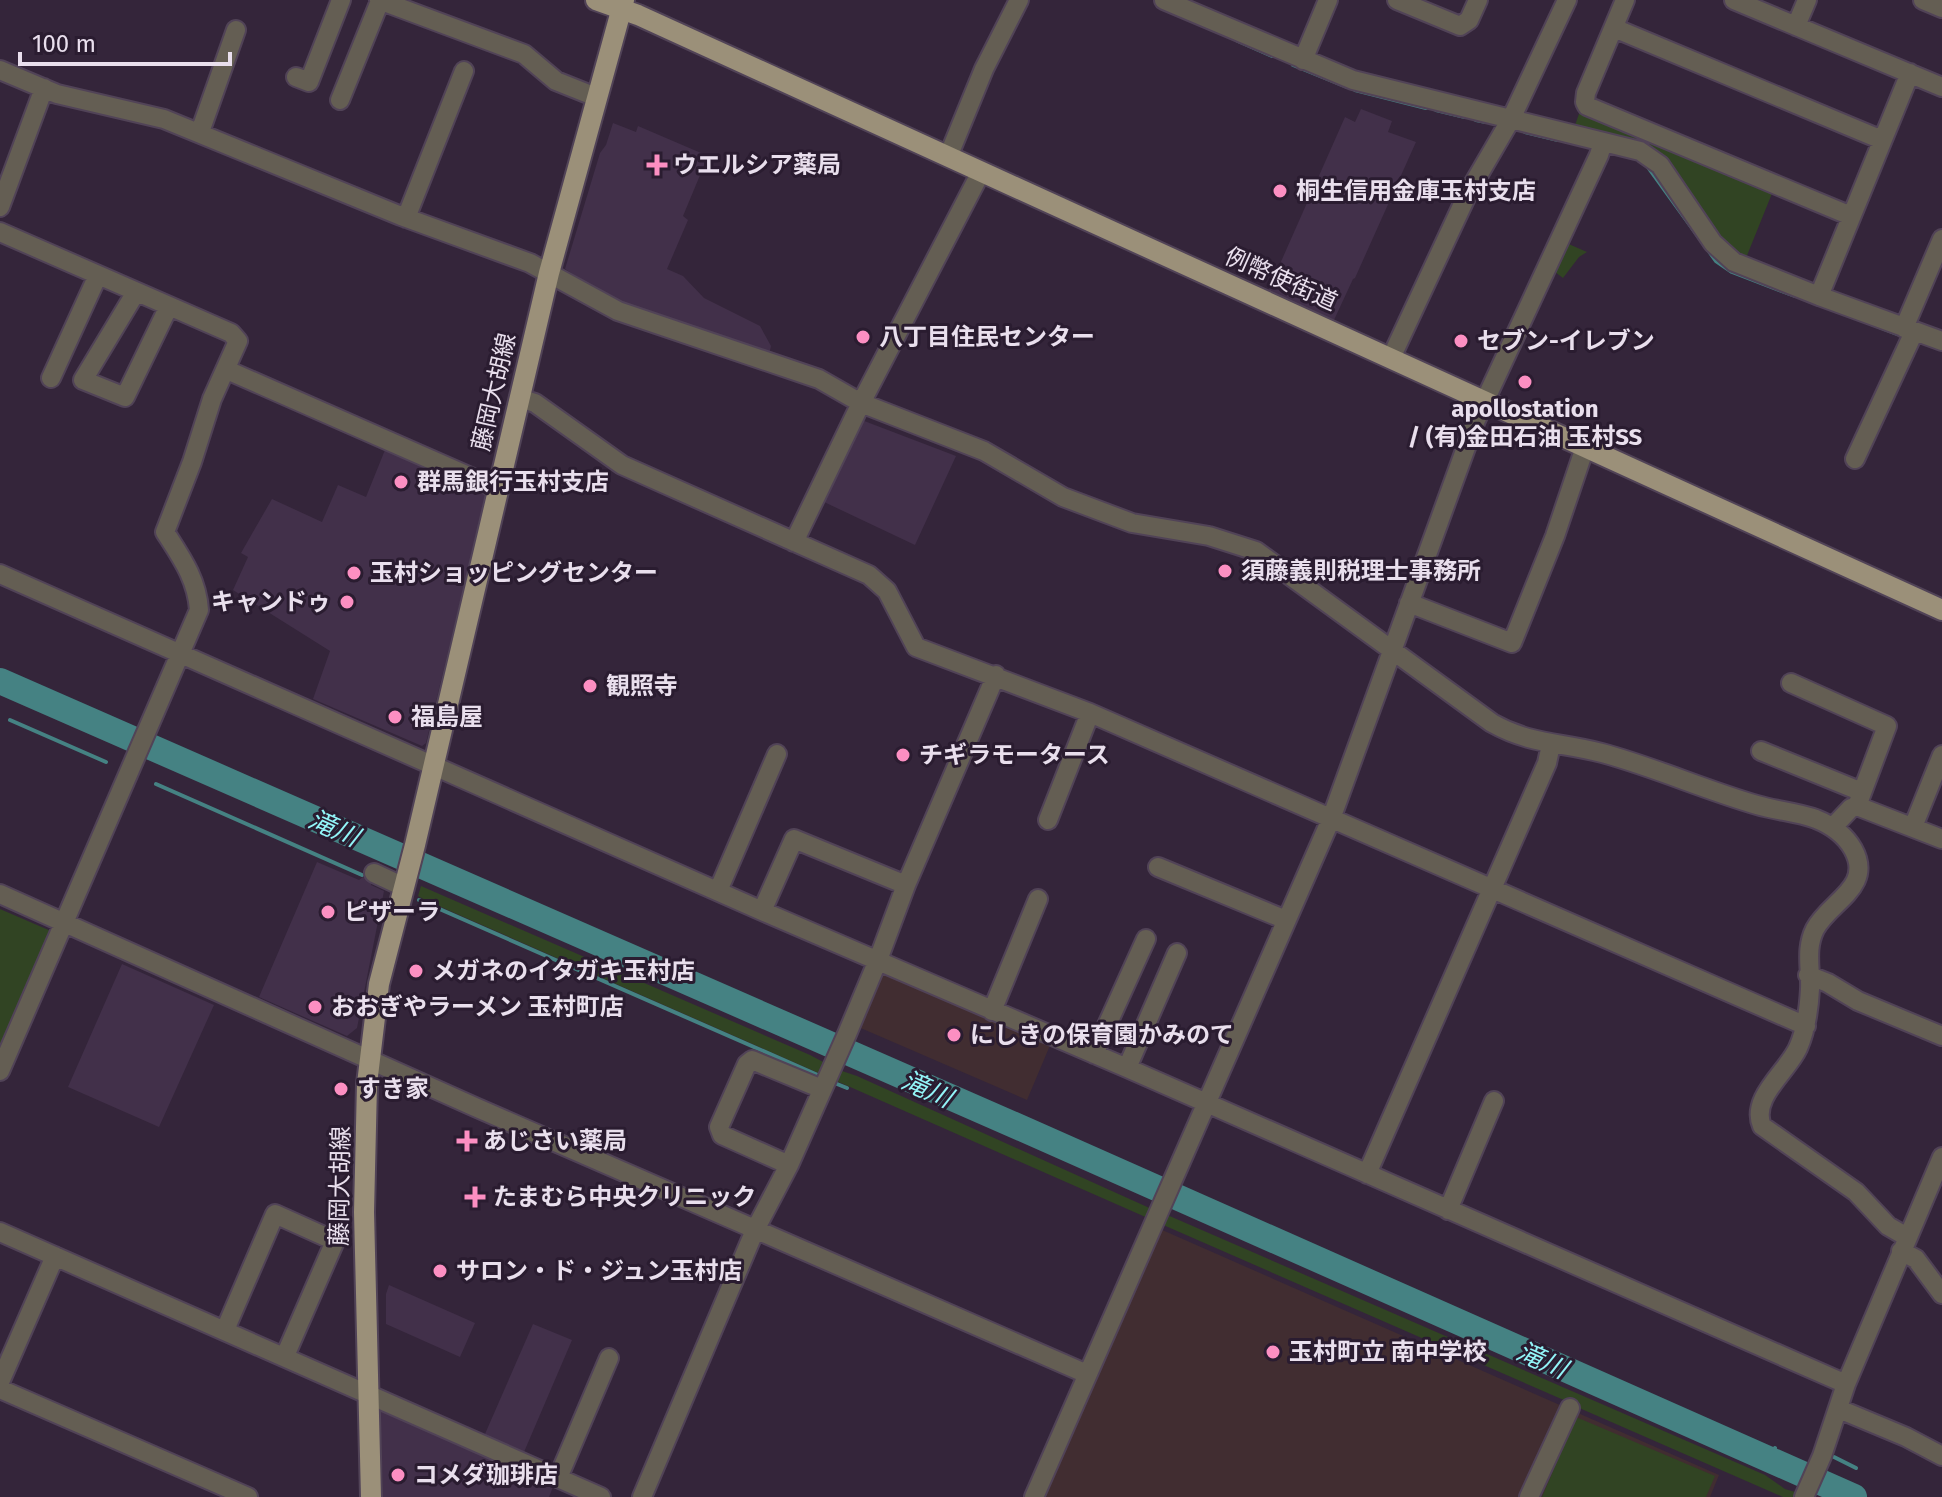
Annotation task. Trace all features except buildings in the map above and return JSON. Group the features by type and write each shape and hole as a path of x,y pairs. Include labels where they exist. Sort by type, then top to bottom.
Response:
{"main road":[{"name":"例幣使街道","path":"596,0 622,5 1942,610"},
{"name":"藤岡大胡線","path":"371,1497 364,1212 369,1058 379,984 415,845 549,273 622,5"}],"street":[{"path":"296,77 309,82 341,0"},
{"path":"340,100 380,0 524,54 556,81 596,97"},
{"path":"948,157 984,69 1019,0"},
{"path":"1164,0 1353,80 1640,151 1655,160 1713,243 1734,262 1942,341"},
{"path":"1303,60 1328,0"},
{"path":"1400,1 1460,26 1469,20 1478,0"},
{"path":"1391,358 1474,180 1511,119 1567,0"},
{"path":"1625,0 1586,93 1587,106 1851,216"},
{"path":"1734,0 1942,87"},
{"path":"1796,26 1807,0"},
{"path":"1923,0 1942,8"},
{"path":"1614,28 1882,140"},
{"path":"200,132 236,30"},
{"path":"0,70 79,100 154,115 200,132 406,218 530,263 618,311 819,379 861,403 984,451 1063,497 1132,523 1209,536 1256,551 1492,723 1512,734 1551,745 1606,754 1758,805 1816,819 1833,827 1849,841 1860,866 1857,879 1815,929 1807,960 1810,986 1806,1026 1797,1049 1760,1108 1758,1117 1762,1126 1856,1192 1904,1244 1942,1294"},
{"path":"406,218 464,71"},
{"path":"1819,296 1910,73"},
{"path":"0,207 44,88"},
{"path":"1034,1497 1331,819 1484,401 1603,142"},
{"path":"794,542 861,403 981,172"},
{"path":"0,232 234,335 237,346 212,399 165,532 189,570 198,592 199,610 0,1071"},
{"path":"1855,459 1909,330 1942,239"},
{"path":"51,378 98,275"},
{"path":"136,292 83,380 125,397 169,306"},
{"path":"227,370 498,489"},
{"path":"519,398 535,403 622,465 869,575 892,598 916,647 1090,713 1806,1026"},
{"path":"1409,603 1512,643 1555,536 1582,456 1588,448"},
{"path":"0,574 762,911 1846,1384"},
{"path":"642,1497 755,1230 789,1165 847,1034 906,885 996,675"},
{"path":"1791,683 1887,726 1860,799 1833,827"},
{"path":"1048,820 1090,713"},
{"path":"1367,1174 1547,763 1551,745"},
{"path":"1761,751 1942,839"},
{"path":"718,891 777,754"},
{"path":"1913,827 1942,755"},
{"path":"762,911 794,839 906,885"},
{"path":"1158,867 1286,920"},
{"path":"374,873 405,883"},
{"path":"0,894 1087,1374"},
{"path":"992,1011 1038,899"},
{"path":"1094,1054 1146,939"},
{"path":"1127,1068 1177,953"},
{"path":"1808,975 1858,1001 1942,1036"},
{"path":"789,1165 720,1133 719,1127 747,1064 752,1060 822,1089"},
{"path":"1448,1210 1494,1101"},
{"path":"1805,1496 1821,1460 1846,1384 1942,1157"},
{"path":"225,1330 275,1214 335,1241 285,1356"},
{"path":"0,1232 601,1497"},
{"path":"0,1382 55,1256"},
{"path":"558,1478 610,1359"},
{"path":"0,1389 248,1497"},
{"path":"1529,1497 1570,1408"},
{"path":"1837,1414 1906,1437 1942,1456"}],"shaded area":[{"path":"1361,109 1392,121 1388,132 1416,142 1334,320 1268,291 1345,117 1355,122"},
{"path":"613,123 636,132 638,126 708,156 683,216 688,220 667,269 683,276 704,298 760,326 771,346 769,355 679,325 606,296 565,269 600,153"},
{"path":"859,419 956,456 915,545 822,501"},
{"name":"玉村ショッピングセンター","path":"387,445 484,489 486,494 426,743 422,746 313,699 330,651 233,590 248,557 241,553 272,499 322,522 338,485 366,497"},
{"path":"317,862 359,880 363,877 384,891 357,1028 347,1036 259,997"},
{"path":"122,964 214,1005 159,1127 68,1087"},
{"name":"にしきの保育園かみのて","path":"880,970 1051,1043 1027,1100 856,1026"},
{"name":"玉村町立 南中学校","path":"1160,1229 1719,1475 1710,1497 1044,1497"},
{"path":"389,1285 475,1323 460,1357 386,1324"},
{"path":"533,1324 572,1340 518,1466 555,1482 549,1497 383,1497 380,1406 478,1450"}],"green space":[{"path":"1580,111 1773,191 1746,258 1717,234 1659,153 1645,145 1574,128"},
{"path":"1564,242 1587,252 1579,257 1563,278 1551,269"},
{"path":"421,886 810,1055 827,1064 823,1075 425,900 418,896"},
{"path":"0,909 51,931 0,1050"},
{"path":"836,1069 1154,1210 1150,1219 832,1079"},
{"path":"1165,1214 1765,1475 1795,1492 1793,1497 1783,1497 1577,1407 1578,1403 1566,1401 1161,1224"},
{"path":"1576,1417 1715,1476 1706,1497 1542,1497"}],"waterway":[{"path":"1238,41 1272,56"},
{"path":"1293,65 1347,87"},
{"path":"1355,90 1426,108"},
{"path":"1436,110 1465,117"},
{"path":"1476,120 1486,122"},
{"path":"1525,132 1558,140"},
{"path":"1648,167 1716,261 1732,272 1795,296"},
{"path":"1871,324 1897,334"},
{"name":"滝川","path":"0,681 1854,1497"},
{"path":"10,720 106,762"},
{"path":"156,784 362,875"},
{"path":"419,900 820,1076"},
{"path":"832,1082 847,1088"},
{"path":"1769,1460 1775,1448"},
{"path":"1834,1457 1856,1468"}],"place":[{"name":"ウエルシア薬局","path":"657,165"},
{"name":"桐生信用金庫玉村支店","path":"1280,191"},
{"name":"八丁目住民センター","path":"863,337"},
{"name":"セブン-イレブン","path":"1461,341"},
{"name":"apollostation / (有)金田石油 玉村SS","path":"1525,382"},
{"name":"群馬銀行玉村支店","path":"401,482"},
{"name":"須藤義則税理士事務所","path":"1225,571"},
{"name":"玉村ショッピングセンター","path":"354,573"},
{"name":"キャンドゥ","path":"347,602"},
{"name":"観照寺","path":"590,686"},
{"name":"福島屋","path":"395,717"},
{"name":"チギラモータース","path":"903,755"},
{"name":"ピザーラ","path":"328,912"},
{"name":"メガネのイタガキ玉村店","path":"416,971"},
{"name":"おおぎやラーメン 玉村町店","path":"315,1007"},
{"name":"にしきの保育園かみのて","path":"954,1035"},
{"name":"すき家","path":"341,1089"},
{"name":"あじさい薬局","path":"467,1141"},
{"name":"たまむら中央クリニック","path":"475,1197"},
{"name":"サロン・ド・ジュン玉村店","path":"440,1271"},
{"name":"玉村町立 南中学校","path":"1273,1352"},
{"name":"コメダ珈琲店","path":"398,1475"}]}
